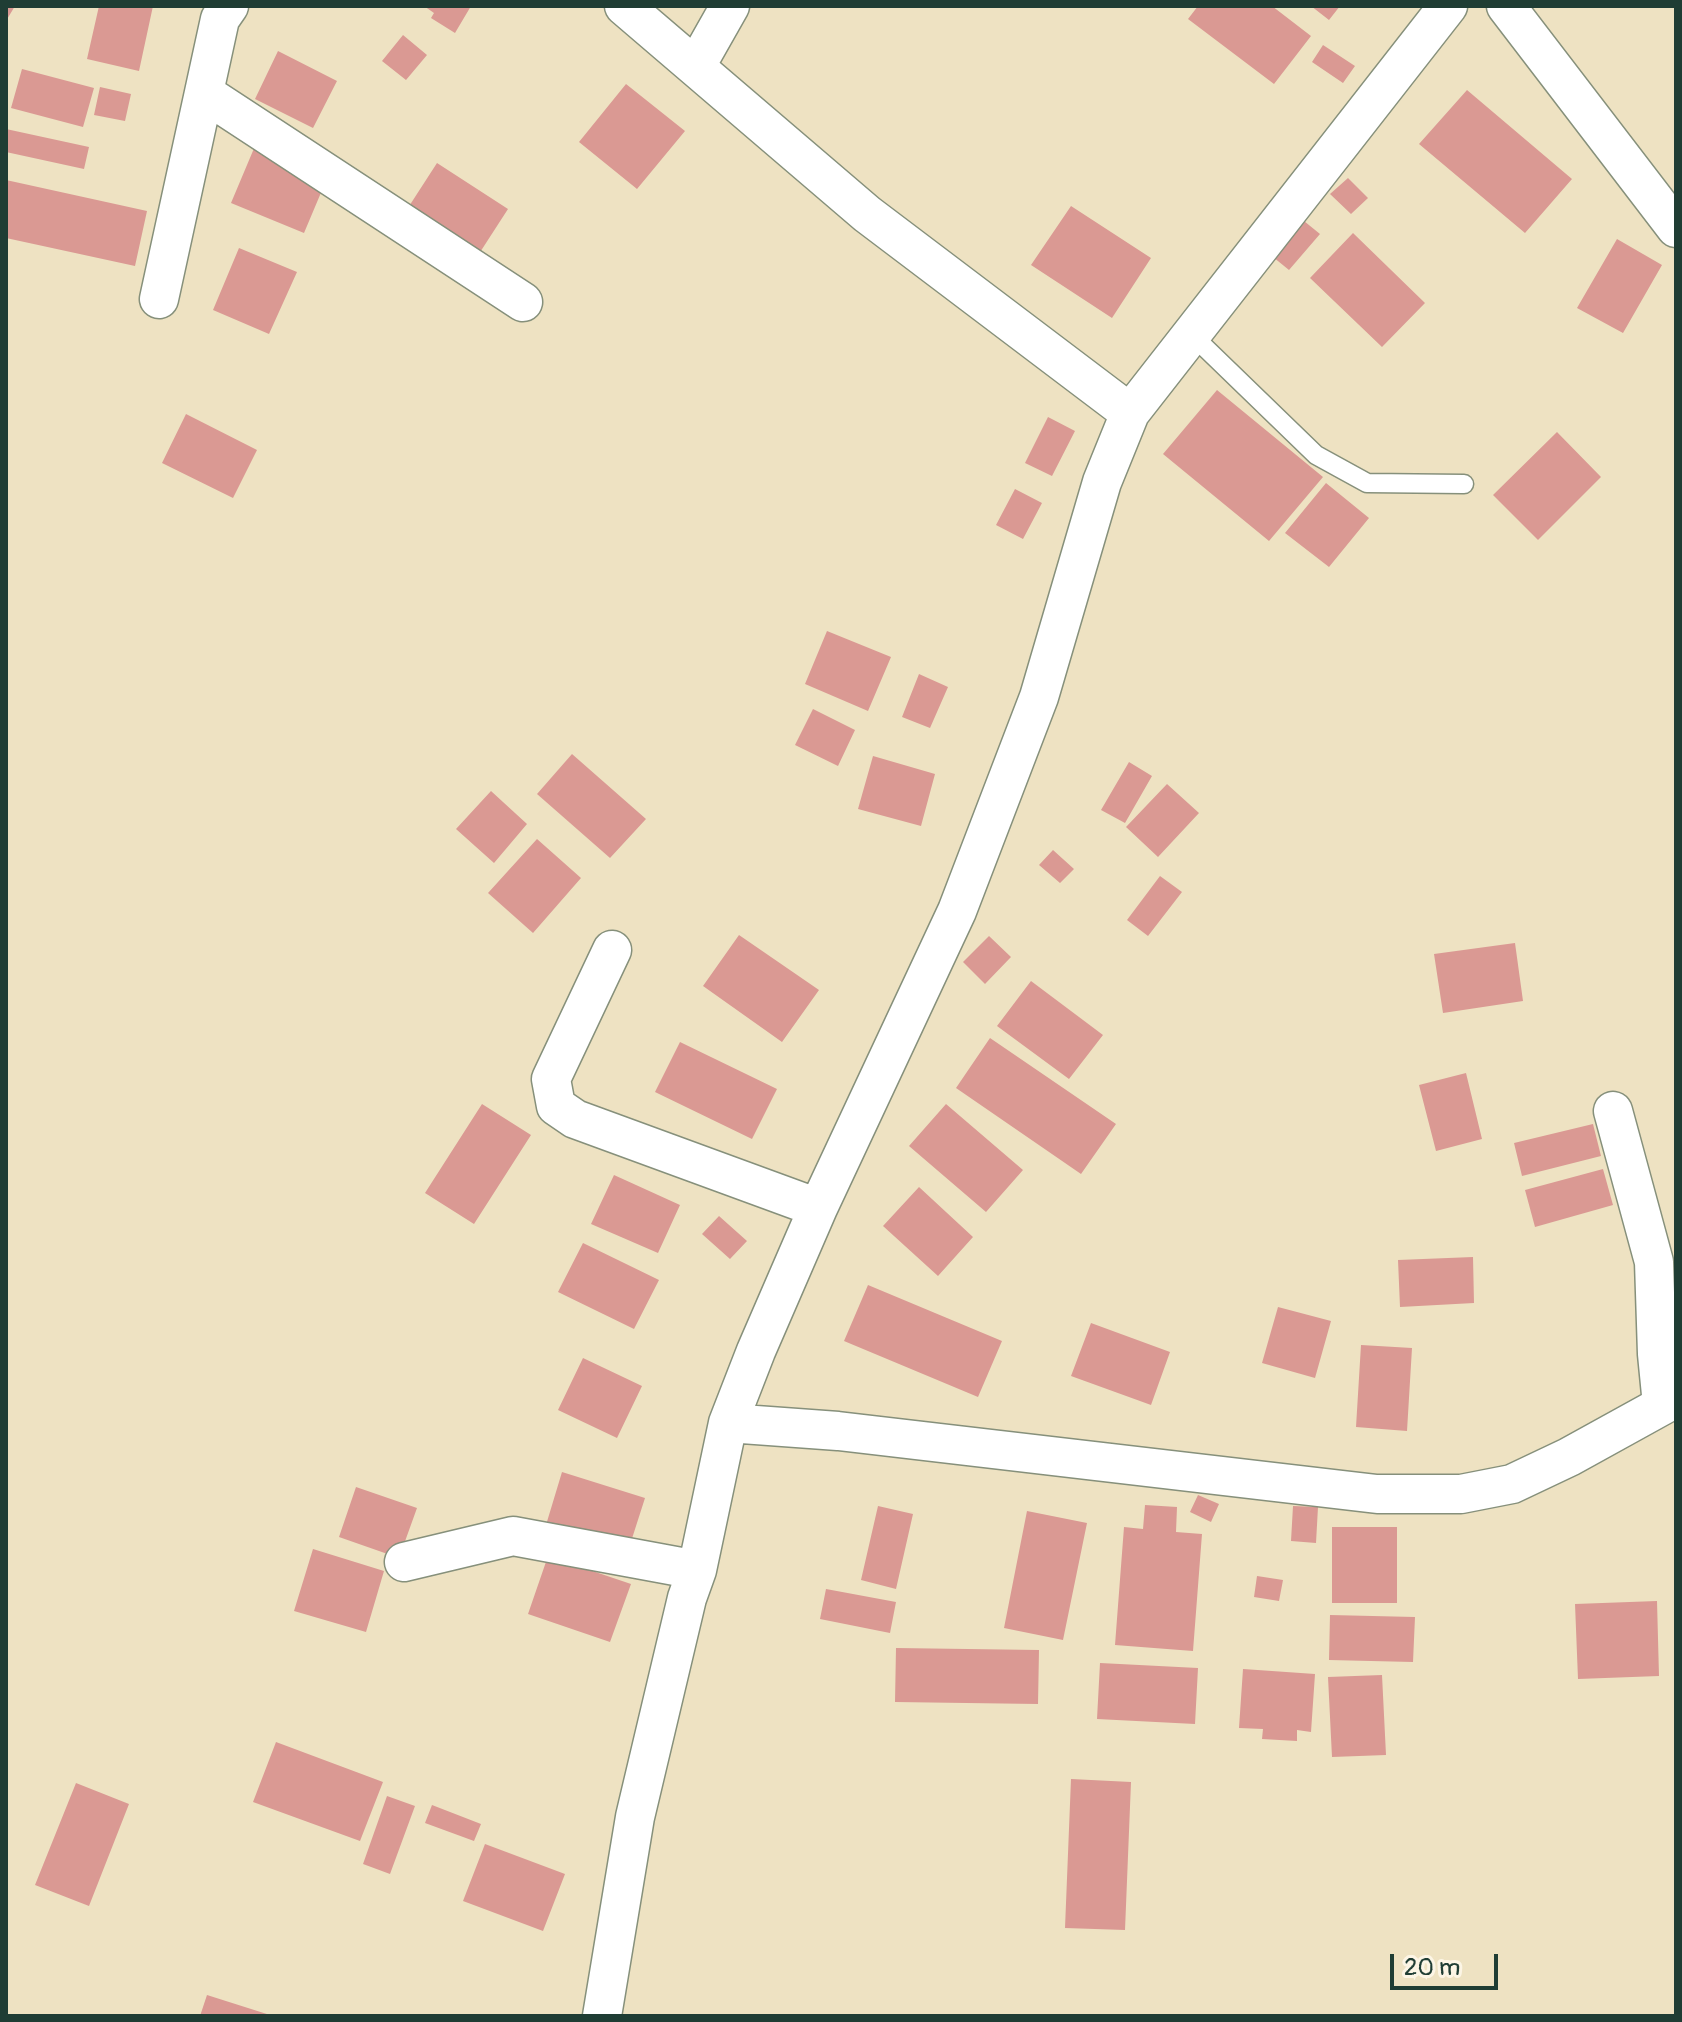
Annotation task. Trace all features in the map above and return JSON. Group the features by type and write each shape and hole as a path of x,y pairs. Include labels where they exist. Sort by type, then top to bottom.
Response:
{"street":[{"path":"159,299 220,19 229,6"},
{"path":"624,6 867,214 1130,413"},
{"path":"696,66 730,6"},
{"path":"602,2016 635,1817 687,1598 697,1570 728,1423 818,1208 957,911 1039,697 1102,482 1130,413 1448,6"},
{"path":"1506,6 1676,228"},
{"path":"204,93 523,302"},
{"path":"612,950 551,1079 556,1106 575,1119 818,1208"},
{"path":"728,1423 838,1431 1377,1494 1461,1494 1512,1484 1569,1457 1669,1402 1657,1354 1654,1262 1613,1111"},
{"path":"404,1562 513,1536 697,1570"}],"lane":[{"path":"1190,333 1316,455 1367,483 1464,484"}],"building":[{"path":"6,6 15,6 6,21"},
{"path":"99,6 153,6 139,71 87,59"},
{"path":"424,6 471,6 455,33 431,18 434,13"},
{"path":"1198,6 1272,6 1311,36 1274,84 1188,19"},
{"path":"1311,6 1340,6 1329,20"},
{"path":"403,35 427,55 406,80 382,61"},
{"path":"1323,45 1355,66 1343,83 1312,62"},
{"path":"278,51 337,81 313,128 255,99"},
{"path":"22,69 94,88 83,127 11,108"},
{"path":"626,84 685,131 637,189 579,142"},
{"path":"100,87 131,94 125,121 94,115"},
{"path":"1467,90 1572,179 1525,233 1419,144"},
{"path":"6,129 89,147 84,169 6,152"},
{"path":"255,146 328,176 304,233 231,203"},
{"path":"437,163 508,209 475,260 404,214"},
{"path":"1348,178 1368,198 1351,214 1330,194"},
{"path":"6,180 147,211 135,266 6,238"},
{"path":"1071,206 1151,258 1112,318 1031,265"},
{"path":"1304,221 1320,234 1289,270 1273,257"},
{"path":"1353,233 1425,303 1382,347 1310,278"},
{"path":"1617,239 1662,265 1623,333 1577,308"},
{"path":"239,248 297,272 269,334 213,310"},
{"path":"1217,390 1323,477 1269,541 1163,454"},
{"path":"186,414 257,450 233,498 162,463"},
{"path":"1048,417 1075,431 1052,476 1025,463"},
{"path":"1557,432 1601,477 1538,540 1493,495"},
{"path":"1326,483 1369,518 1329,567 1285,533"},
{"path":"1015,489 1042,503 1023,539 996,525"},
{"path":"827,631 891,657 868,711 805,684"},
{"path":"919,674 948,687 930,728 902,717"},
{"path":"813,709 855,730 838,766 795,745"},
{"path":"572,754 646,819 610,858 537,794"},
{"path":"873,756 935,774 921,826 858,809"},
{"path":"1129,762 1152,776 1125,823 1101,810"},
{"path":"1167,784 1199,813 1158,857 1126,827"},
{"path":"491,791 527,824 494,863 456,829"},
{"path":"537,839 581,878 533,933 488,893"},
{"path":"1053,850 1074,869 1060,883 1039,865"},
{"path":"1160,876 1182,892 1148,936 1127,920"},
{"path":"739,935 819,990 782,1042 703,986"},
{"path":"989,936 1011,957 985,984 963,962"},
{"path":"1515,943 1523,1001 1443,1013 1434,954"},
{"path":"1031,981 1103,1035 1069,1079 997,1026"},
{"path":"990,1038 1116,1124 1081,1174 956,1088"},
{"path":"680,1042 777,1089 752,1139 655,1092"},
{"path":"1466,1073 1482,1139 1436,1151 1419,1085"},
{"path":"482,1104 531,1135 474,1224 425,1193"},
{"path":"946,1104 1023,1170 986,1212 909,1146"},
{"path":"1593,1124 1601,1156 1522,1176 1514,1143"},
{"path":"1603,1169 1613,1205 1535,1227 1525,1190"},
{"path":"614,1175 680,1205 658,1253 591,1224"},
{"path":"919,1187 973,1237 938,1276 883,1226"},
{"path":"719,1216 747,1241 730,1259 702,1234"},
{"path":"583,1243 659,1280 634,1329 558,1292"},
{"path":"1473,1257 1474,1303 1400,1307 1398,1260"},
{"path":"868,1285 1002,1341 978,1397 844,1341"},
{"path":"1278,1307 1331,1321 1315,1378 1262,1363"},
{"path":"1091,1323 1170,1352 1151,1405 1071,1376"},
{"path":"1361,1345 1412,1348 1407,1431 1356,1427"},
{"path":"583,1358 642,1386 617,1438 558,1410"},
{"path":"562,1472 645,1498 628,1551 546,1525"},
{"path":"356,1487 417,1508 399,1558 339,1537"},
{"path":"1198,1495 1219,1504 1211,1522 1190,1512"},
{"path":"1145,1505 1177,1507 1176,1532 1202,1534 1193,1651 1115,1645 1124,1527 1143,1529"},
{"path":"878,1506 913,1514 896,1589 861,1580"},
{"path":"1293,1506 1318,1507 1316,1543 1291,1541"},
{"path":"1027,1511 1087,1523 1063,1640 1004,1628"},
{"path":"1332,1527 1397,1527 1397,1603 1332,1603"},
{"path":"313,1549 384,1571 366,1632 294,1611"},
{"path":"548,1556 631,1584 610,1642 528,1614"},
{"path":"1257,1576 1283,1580 1279,1601 1254,1597"},
{"path":"826,1589 896,1602 890,1633 820,1619"},
{"path":"1657,1601 1659,1676 1578,1679 1575,1604"},
{"path":"1330,1615 1415,1617 1413,1662 1329,1660"},
{"path":"896,1648 1039,1650 1038,1704 895,1702"},
{"path":"1100,1663 1198,1668 1195,1724 1097,1719"},
{"path":"1243,1669 1315,1674 1311,1732 1297,1730 1297,1741 1262,1739 1263,1729 1239,1728"},
{"path":"1382,1675 1386,1755 1332,1757 1328,1677"},
{"path":"276,1742 383,1782 360,1841 253,1802"},
{"path":"1071,1779 1131,1782 1125,1930 1065,1928"},
{"path":"76,1783 129,1804 89,1906 35,1885"},
{"path":"387,1796 415,1806 390,1874 363,1864"},
{"path":"432,1805 481,1824 474,1841 425,1823"},
{"path":"485,1844 565,1874 543,1931 463,1901"},
{"path":"207,1995 270,2015 270,2016 200,2016"}]}
